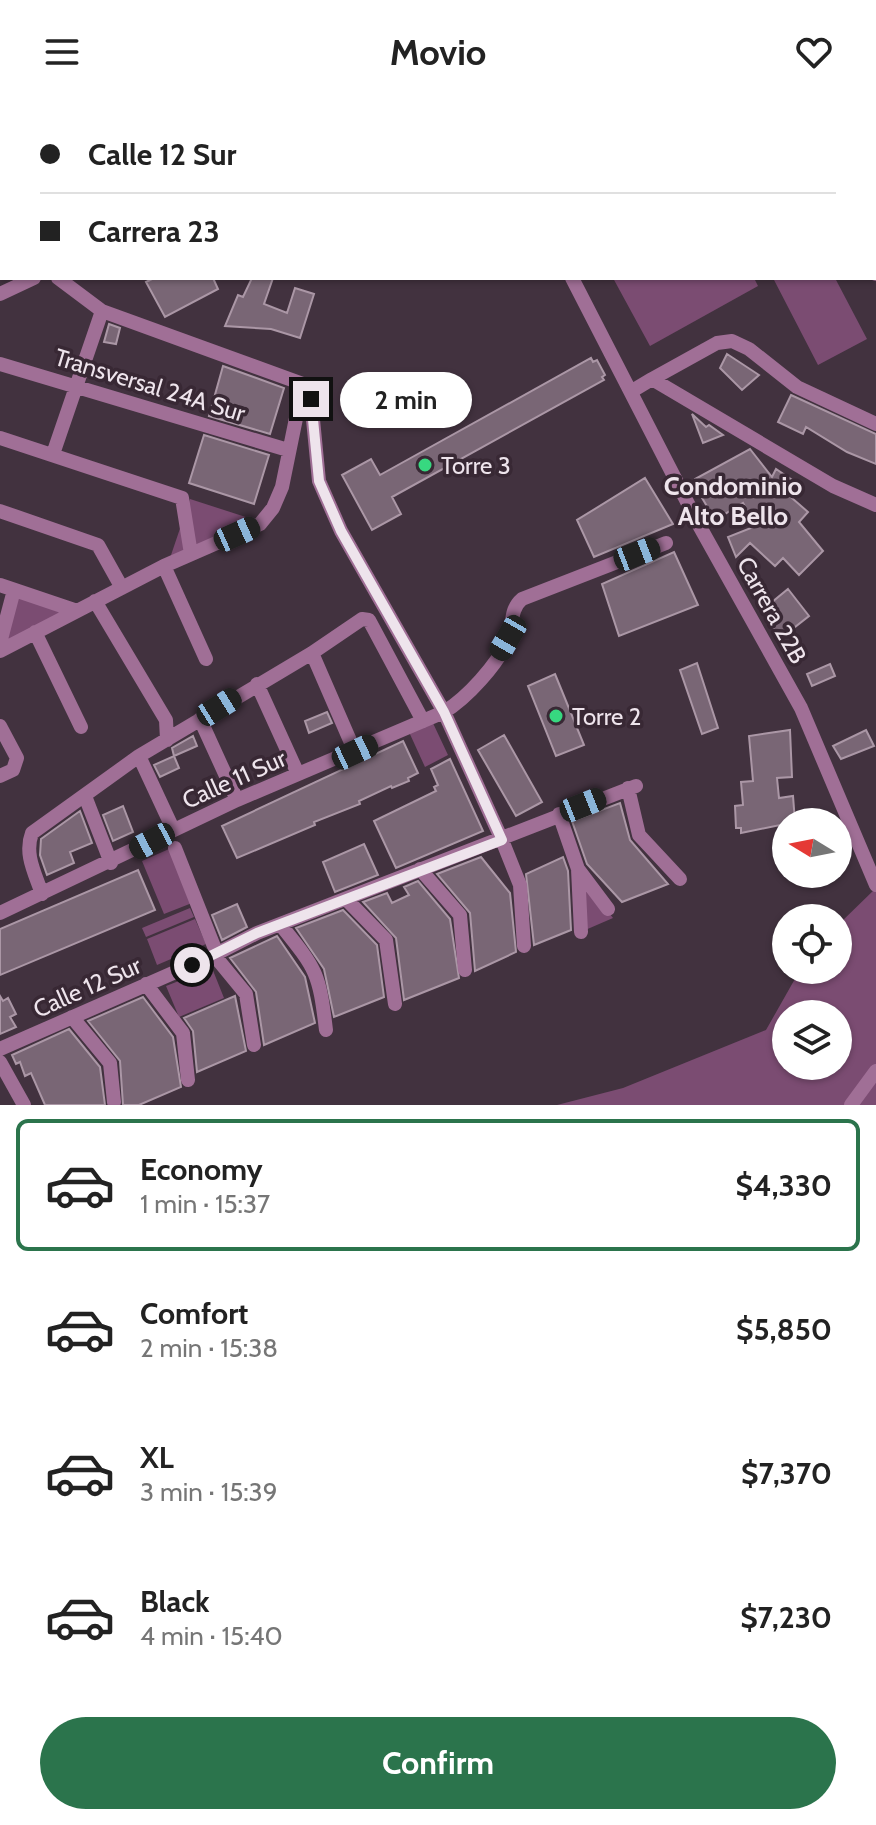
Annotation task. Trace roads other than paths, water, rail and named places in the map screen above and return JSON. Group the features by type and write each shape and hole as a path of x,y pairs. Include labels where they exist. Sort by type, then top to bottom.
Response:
{"street":[{"path":"0,294 30,280"},
{"path":"61,280 102,311 303,384 311,399 319,481 341,531 444,712 502,840 520,885 524,946"},
{"name":"Carrera 22B","path":"573,280 700,527 801,708 876,885"},
{"path":"53,454 74,384 102,311"},
{"path":"632,391 717,343 732,341 749,349 797,387 876,424"},
{"path":"0,382 2,361"},
{"name":"Transversal 24A Sur","path":"2,361 288,450"},
{"path":"652,379 833,486 876,505"},
{"path":"0,651 164,566 260,524 273,508 282,487 303,384"},
{"path":"0,438 182,498 191,554"},
{"path":"0,511 98,545 122,588"},
{"name":"Calle 11 Sur","path":"0,913 111,863 173,829 237,800 444,712 457,704 500,653 508,638 515,605 522,599 666,543"},
{"path":"164,566 206,659"},
{"path":"0,643 7,588 77,611"},
{"path":"95,601 166,720 167,740"},
{"path":"42,894 27,845 32,833 139,756 312,653 362,619 369,620 423,721"},
{"path":"35,632 81,727"},
{"path":"312,653 355,752"},
{"path":"257,684 298,774"},
{"path":"200,719 237,800"},
{"path":"0,726 17,758 13,770 0,776"},
{"path":"139,756 173,829"},
{"name":"Calle 12 Sur","path":"0,1049 280,924 632,787 639,835 680,879"},
{"path":"85,796 111,863"},
{"path":"559,814 578,869 581,932"},
{"path":"175,848 216,955 246,994 254,1045"},
{"path":"420,869 460,915 465,970"},
{"path":"578,869 608,909"},
{"path":"347,900 386,940 395,1004"},
{"path":"280,924 314,966 326,1030"},
{"path":"146,984 183,1033 188,1080"},
{"path":"72,1017 110,1063 114,1102"},
{"path":"0,1062 24,1105"},
{"path":"851,1105 876,1071"}],"place":[{"name":"Torre 3","path":"425,465"},
{"name":"Torre 2","path":"556,716"}],"district":[{"name":"Condominio Alto Bello","path":"733,501"}]}
